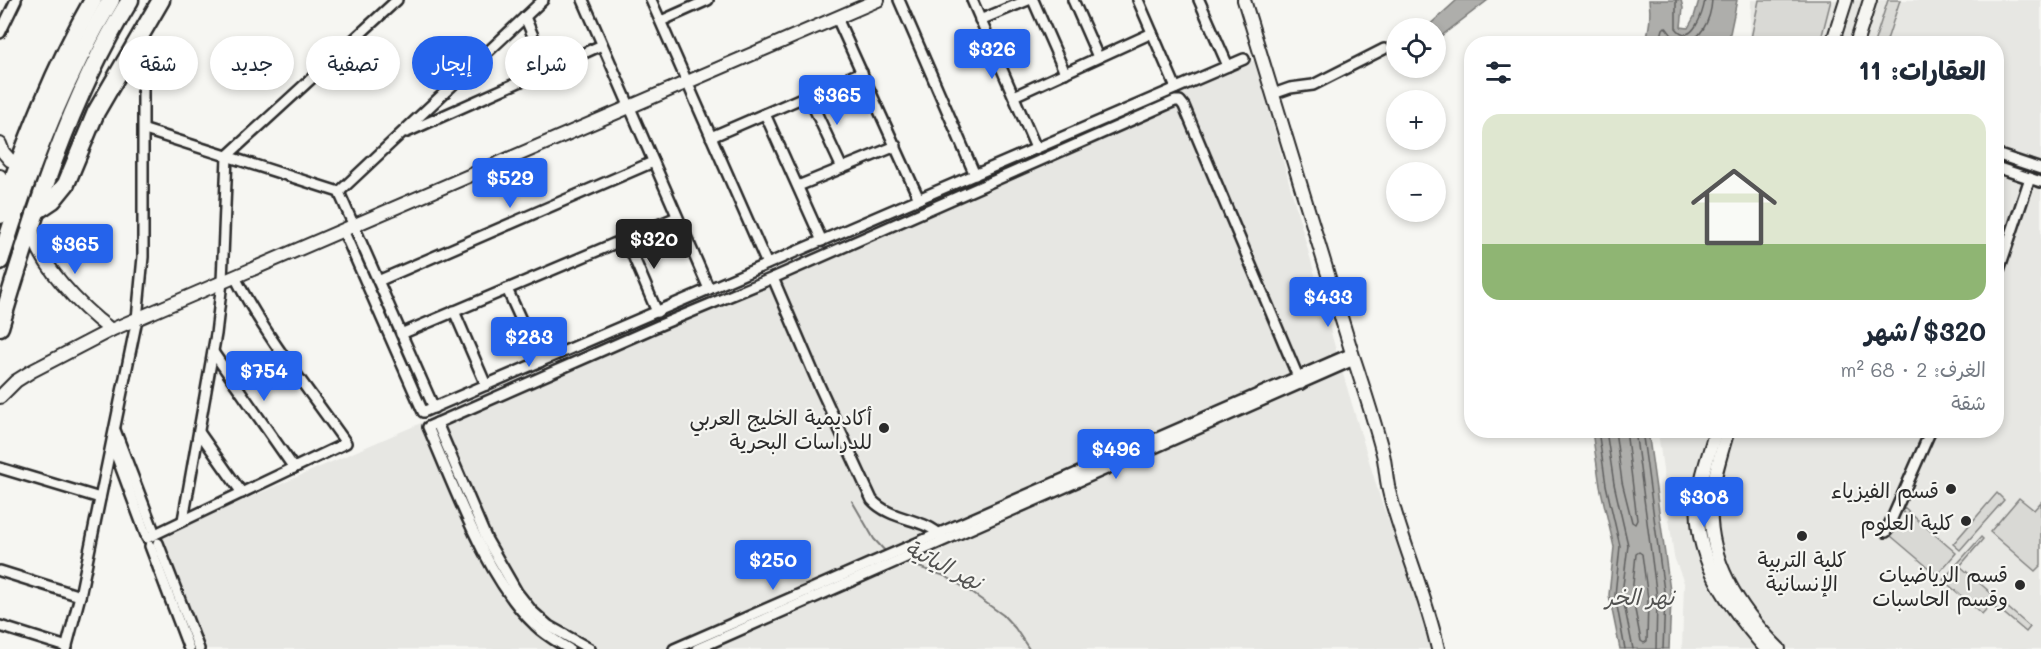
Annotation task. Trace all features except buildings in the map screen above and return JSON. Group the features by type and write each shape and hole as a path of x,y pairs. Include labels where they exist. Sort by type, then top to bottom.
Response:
{"highway":[{"path":"0,215 21,156 60,63 93,0"},
{"path":"0,261 42,137 71,72 111,0"},
{"path":"0,327 58,146 85,82 110,32 130,0"},
{"path":"33,219 38,210 62,191 96,112 159,1"}],"street":[{"path":"0,33 16,0"},
{"path":"183,520 213,352 222,282 227,156 397,0"},
{"path":"339,192 543,0"},
{"path":"582,0 709,289"},
{"path":"651,0 767,264"},
{"path":"661,21 708,0"},
{"path":"0,397 24,376 111,330 878,0"},
{"path":"898,0 975,175"},
{"path":"972,0 1036,148"},
{"path":"980,20 1028,0"},
{"path":"1033,0 1065,73"},
{"path":"1073,0 1098,57"},
{"path":"1138,0 1176,88"},
{"path":"1199,0 1228,66"},
{"path":"1244,0 1379,438 1389,494 1431,619 1438,649"},
{"path":"1835,36 1846,0"},
{"path":"1859,36 1870,0"},
{"path":"525,17 533,36"},
{"path":"837,18 920,199"},
{"path":"1014,96 1152,33"},
{"path":"588,51 602,45"},
{"path":"1273,94 1290,88 1312,85 1384,49"},
{"path":"339,192 348,228 423,412 1244,59"},
{"path":"711,137 862,72"},
{"path":"399,135 505,88"},
{"path":"0,626 66,648 80,596 137,319 143,257 145,130 143,90"},
{"path":"808,95 842,168"},
{"path":"433,425 1175,101 1180,101 1188,116 1299,380"},
{"path":"765,114 822,241"},
{"path":"145,130 339,192"},
{"path":"0,144 10,160 15,161 21,156"},
{"path":"798,186 896,146"},
{"path":"2004,157 2041,169"},
{"path":"378,281 653,162"},
{"path":"2004,170 2041,182"},
{"path":"0,176 2,189 0,208"},
{"path":"2004,255 2030,178"},
{"path":"401,334 677,217"},
{"path":"33,219 32,229 37,246 57,276 82,305 111,330"},
{"path":"348,228 378,281 434,408"},
{"path":"626,239 657,312"},
{"path":"155,541 183,520 346,443 267,332 235,277"},
{"path":"773,278 872,500 888,512 941,537"},
{"path":"507,289 540,362"},
{"path":"454,311 486,385"},
{"path":"213,352 294,468"},
{"path":"674,649 883,557 941,537 1353,356"},
{"path":"433,425 482,546 504,585 514,601 535,625 569,649"},
{"path":"433,425 487,540 517,592 532,611 549,626 590,649"},
{"path":"115,429 173,594 189,649"},
{"path":"199,432 242,493"},
{"path":"1713,438 1703,471 1697,512 1708,545 1713,573 1727,598 1767,649"},
{"path":"1726,438 1715,477 1708,545 1732,590 1753,620 1779,649"},
{"path":"1886,532 1927,438"},
{"path":"112,444 147,538 155,541"},
{"path":"0,468 100,498"},
{"path":"1697,512 1702,516 1711,512"},
{"path":"697,649 891,564 941,537"},
{"path":"0,571 80,596"},
{"path":"173,594 199,649"}],"shaded area":[{"path":"1751,0 2041,0 2041,649 1682,649 1684,583 1674,557 1659,438 2004,438 2004,36 1750,36"},
{"path":"1759,0 1831,0 1822,36 1751,36"},
{"path":"1888,0 1900,0 1888,36 1876,36"},
{"name":"أكاديمية الخليج العربي للدراسات البحرية","path":"1255,60 1337,354 1381,501 1420,602 1431,649 182,649 143,544"},
{"path":"1997,493 2004,500 1960,550 1953,544"},
{"path":"2019,498 2034,510 2041,502 2041,565 2035,571 1990,532"},
{"path":"1904,508 1956,553 1937,575 1891,536 1899,526 1904,530 1912,520 1902,511"},
{"path":"1981,537 1983,539 1960,566 2030,627 2026,632 1991,604 1982,614 1943,580"}],"water":[{"path":"1457,0 1488,0 1446,32 1446,18 1437,18"},
{"path":"1649,0 1681,0 1683,8 1681,27 1688,28 1699,0 1737,0 1729,36 1647,36"},
{"name":"نهر الخر","path":"1593,438 1649,438 1671,598 1669,649 1620,649 1609,595 1614,547 1600,486"}],"waterway":[{"name":"نهر الياتية","path":"852,501 874,539 886,552"},
{"name":"نهر الياتية","path":"904,562 945,576 965,588 1003,615 1029,649"}],"place":[{"name":"أكاديمية الخليج العربي للدراسات البحرية","path":"884,428"},
{"name":"قسم الفيزياء","path":"1951,489"},
{"name":"كلية العلوم","path":"1966,521"},
{"name":"كلية التربية الإنسانية","path":"1802,536"},
{"name":"قسم الرياضيات وقسم الحاسبات","path":"2020,585"}]}
